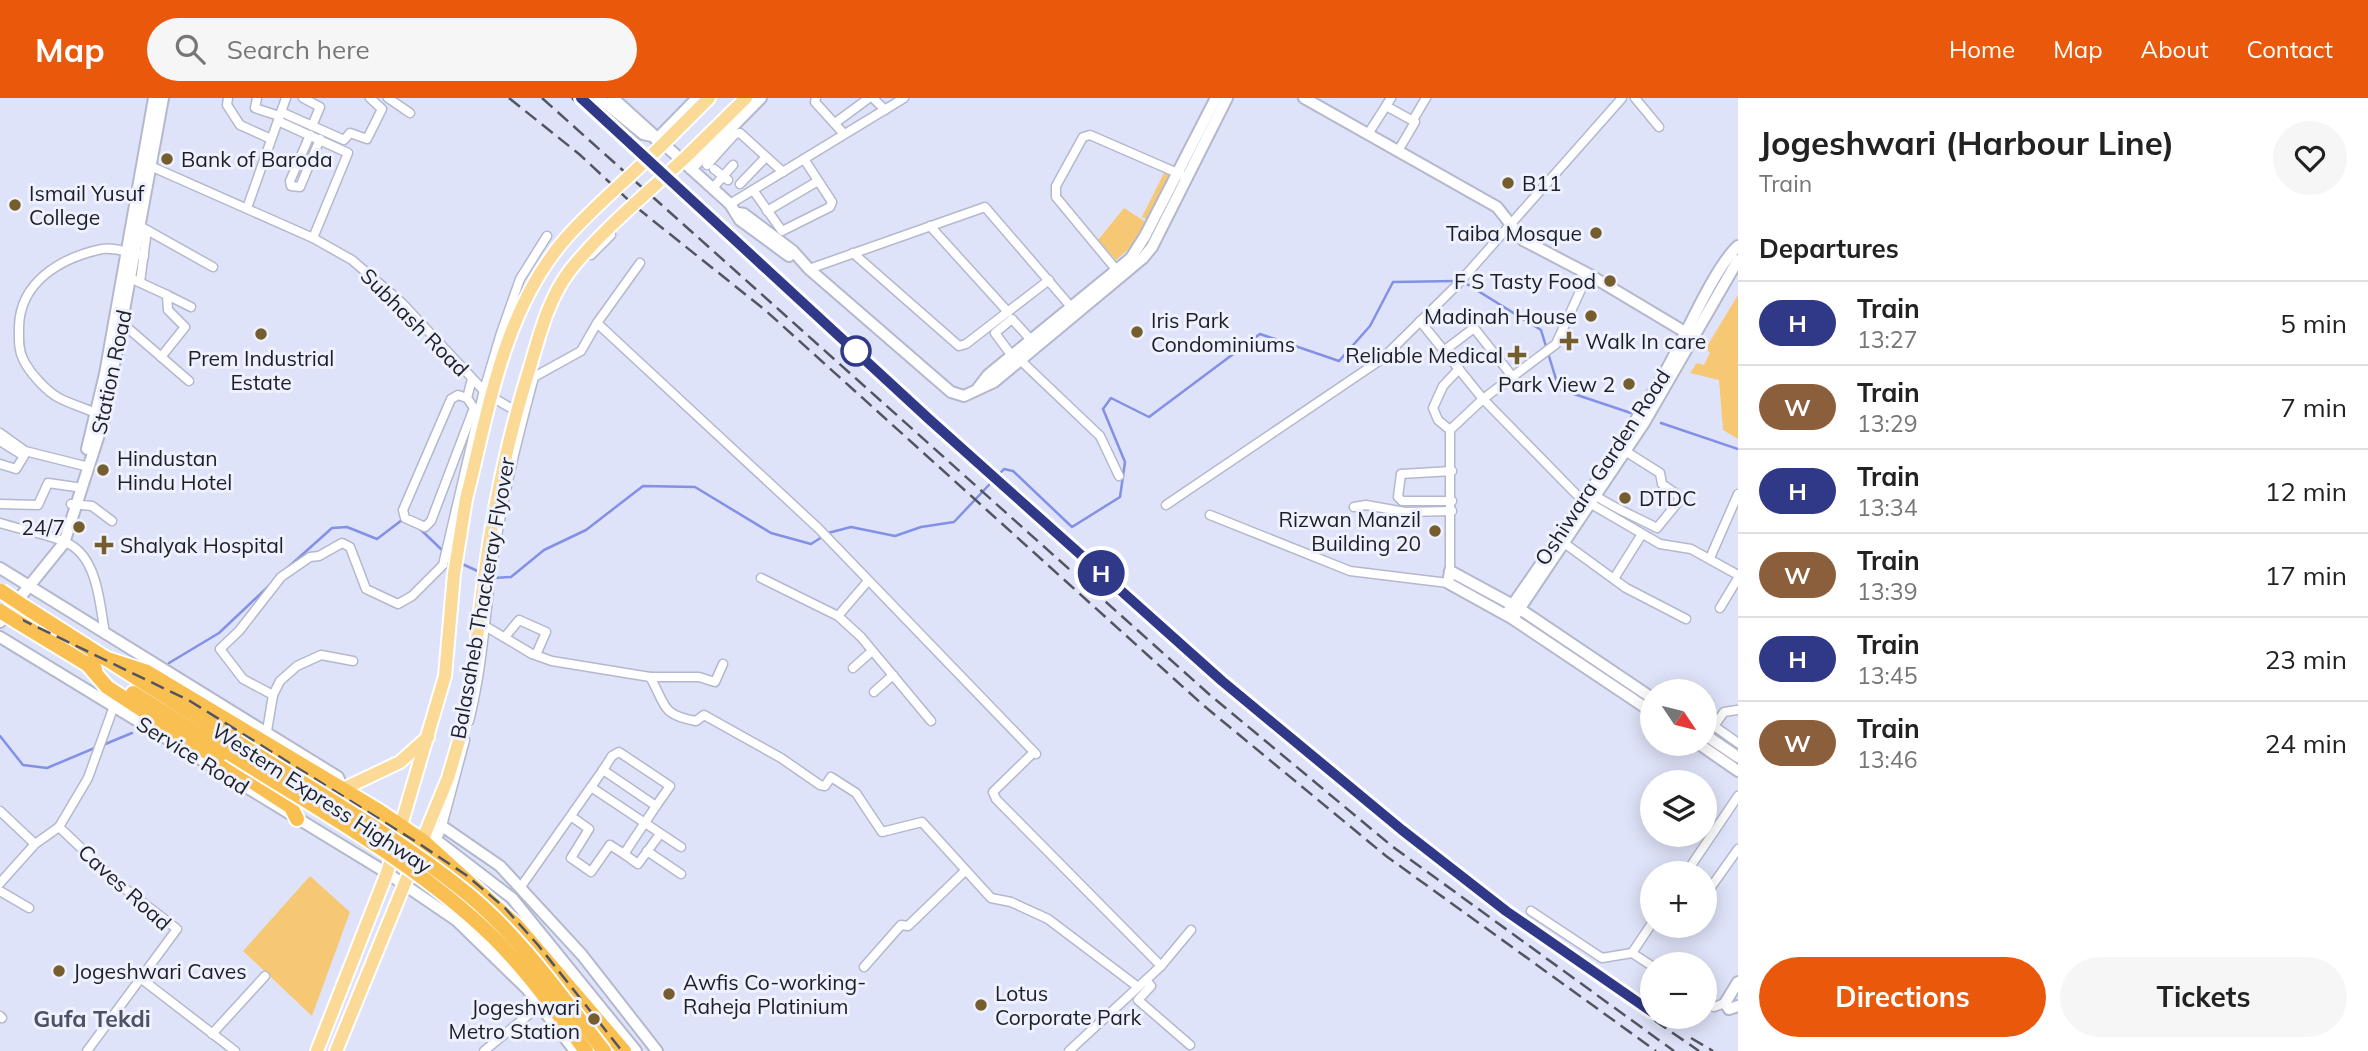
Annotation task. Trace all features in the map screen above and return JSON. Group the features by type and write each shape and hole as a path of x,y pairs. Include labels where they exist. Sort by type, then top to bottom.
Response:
{"highway":[{"name":"Western Express Highway","path":"1,591 92,660"},
{"name":"Western Express Highway","path":"0,611 92,660 233,748 425,862 466,892 531,959 604,1051"},
{"path":"92,660 146,672 323,772 343,789 430,843 566,976 624,1051"},
{"path":"92,660 107,687 291,807 297,819"},
{"name":"Western Express Highway","path":"233,748 456,904 524,969 586,1051"}],"main road":[{"name":"Balasaheb Thackeray Flyover","path":"317,1051 387,873 428,737 447,666 454,574 466,499 503,354 520,310 542,271 566,238 709,98"},
{"name":"Balasaheb Thackeray Flyover","path":"336,1051 406,885 430,843 449,778 477,663 476,648 486,550 495,497 520,399 555,295 587,251 746,98"},
{"path":"343,789 400,762 428,737"}],"street":[{"name":"Station Road","path":"100,416 134,254 154,98"},
{"name":"Station Road","path":"0,611 61,542 86,467 135,280 134,254 143,228 146,164 163,98"},
{"path":"228,98 227,105 240,125 271,139"},
{"path":"257,98 255,108 344,141 350,133 368,139 382,109 370,98"},
{"path":"247,208 286,98"},
{"path":"303,98 320,106 290,182 297,188 300,187 320,139"},
{"path":"388,98 410,113"},
{"path":"652,134 697,98"},
{"path":"691,169 761,98"},
{"path":"816,98 815,102 844,134"},
{"path":"835,123 871,98 885,110"},
{"path":"734,209 753,190 904,98"},
{"path":"606,99 652,134 734,209 793,251 809,269 951,393 964,396 976,391 988,375 1016,357 1119,274 1167,205 1183,176 1213,103 1227,98"},
{"path":"1304,98 1320,102 1368,134 1497,207 1523,240 1588,274 1691,335"},
{"path":"1413,120 1426,98"},
{"path":"1635,98 1659,127"},
{"path":"1166,505 1382,359 1457,285 1619,99"},
{"path":"1368,134 1388,102 1415,124 1398,151"},
{"path":"311,130 320,139 346,151 348,156 313,238"},
{"path":"725,178 710,167 737,133 782,172"},
{"path":"1119,274 1054,191 1083,137 1090,135 1183,176"},
{"path":"740,184 766,157"},
{"path":"753,190 782,231 830,207 832,202 804,159"},
{"name":"Subhash Road","path":"146,164 313,238 376,277 472,379 523,416"},
{"path":"712,189 725,178 733,165"},
{"path":"767,211 818,181"},
{"path":"809,269 985,207 1072,308"},
{"path":"929,226 1008,312"},
{"path":"143,228 213,267"},
{"path":"430,843 442,825 473,708 477,663 503,504 523,416 537,373 539,349 570,277 611,235"},
{"path":"273,695 243,679 220,649 221,644 239,631 281,577 310,557 342,543 350,547 366,589 398,604 412,596 443,565 484,390 517,287 547,236"},
{"name":"Oshiwara Garden Road","path":"1586,498 1625,451 1691,335 1727,256 1738,246"},
{"path":"100,416 58,398 35,375 23,359 18,342 19,311 28,289 37,279 56,268 100,250 117,248 134,254"},
{"path":"853,253 959,346 966,344 1049,280"},
{"name":"Oshiwara Garden Road","path":"1509,617 1561,541 1738,260"},
{"path":"537,373 582,351 597,323 640,263"},
{"path":"1016,357 1031,341 1119,274"},
{"path":"1449,577 1452,506 1452,471 1448,440 1450,430 1483,399 1556,344 1588,274"},
{"path":"135,280 191,307"},
{"path":"161,357 185,331 185,327 168,310 167,295"},
{"path":"1031,341 1012,319 995,333 1016,357 1100,436 1119,476"},
{"path":"1420,321 1483,399 1586,498 1660,544 1691,549 1738,577 1720,608"},
{"path":"122,323 189,381"},
{"path":"597,323 818,528 1035,753 993,792 996,799 1161,966"},
{"path":"1444,350 1474,328 1512,376"},
{"path":"1450,430 1438,420 1433,408 1443,386 1459,369"},
{"path":"467,398 458,395 451,399 403,510 405,517 425,527 431,521 474,408 467,398 472,379"},
{"path":"0,433 7,443 24,456 16,469 0,464"},
{"path":"7,443 25,451 67,458 86,467"},
{"path":"1586,498 1626,515 1636,515 1657,528 1679,501 1678,495 1661,484 1660,473 1625,451"},
{"name":"Station Road","path":"74,504 76,487 86,467"},
{"path":"1452,471 1401,474 1398,497 1402,501 1452,506"},
{"path":"0,504 38,505 48,483 76,487"},
{"path":"1710,558 1738,494"},
{"path":"74,504 92,506 112,521"},
{"path":"1354,507 1366,505 1405,512 1452,506"},
{"path":"1210,515 1350,571 1449,577 1516,607 1640,690"},
{"path":"0,523 70,545 89,567 97,590 105,634"},
{"path":"1615,578 1642,534"},
{"path":"1561,541 1649,602 1686,619"},
{"path":"0,568 267,731 306,762"},
{"path":"1449,577 1640,704"},
{"path":"761,578 838,616 872,651 931,721"},
{"path":"838,616 868,581"},
{"name":"Station Road","path":"0,621 24,583"},
{"path":"505,637 519,620 547,632 536,655"},
{"path":"485,626 552,661 650,677 699,677 715,682 723,664"},
{"name":"Service Road","path":"0,636 387,873 456,920 539,1005 575,1051"},
{"path":"853,668 872,651"},
{"path":"267,731 273,695 281,681 298,666 321,654 353,661"},
{"path":"874,692 893,675"},
{"path":"650,677 663,708 677,718 696,721 704,715 781,758 820,785 825,786 831,776 856,793 882,832 922,822 991,898 1011,902 1048,919 1136,993 1190,1045"},
{"path":"0,883 35,844 59,827 95,762 114,706"},
{"path":"1737,710 1724,712 1714,726 1738,743"},
{"path":"1717,743 1738,757"},
{"path":"520,888 612,756 619,752 670,786 624,853"},
{"path":"1716,756 1738,771"},
{"path":"603,770 656,806"},
{"path":"591,788 681,848"},
{"path":"1694,861 1738,796"},
{"path":"0,811 35,844"},
{"path":"572,817 589,829 571,858 591,872 610,845 638,864 660,834"},
{"path":"442,825 500,866 582,955 657,1051"},
{"name":"Caves Road","path":"59,827 120,884 177,929 87,1051"},
{"path":"1717,879 1738,849"},
{"path":"647,851 681,874"},
{"path":"864,967 901,925 908,926 965,871"},
{"path":"0,891 29,908"},
{"path":"1531,911 1602,958 1632,953 1640,958"},
{"path":"1069,1051 1136,993 1191,930"},
{"path":"1632,953 1642,938"},
{"path":"212,1034 265,976"},
{"path":"484,1051 539,1005 566,976 636,1051"},
{"path":"139,977 235,1051"},
{"path":"1717,1006 1725,1003 1738,982"},
{"path":"1725,1003 1729,1009 1738,1008"}],"shaded area":[{"path":"1165,171 1178,178 1155,224 1142,217"},
{"path":"1124,208 1147,223 1132,246 1116,260 1098,240"},
{"path":"1738,295 1738,439 1723,430 1719,380 1690,373 1697,363 1704,365 1710,353 1706,348"},
{"path":"310,876 350,912 312,1016 243,951"}],"waterway":[{"path":"828,533 851,527 895,536 921,527 954,522 1004,469 1013,471 1072,527 1120,497 1125,462 1103,409 1111,398 1149,417 1260,334 1339,361 1370,326 1393,282 1456,281"},
{"path":"1462,281 1541,330 1559,389 1634,414"},
{"path":"1661,423 1738,449"},
{"path":"493,578 511,577 544,550 586,530 643,486 695,487 771,533 811,544 822,537"},
{"path":"285,570 332,528 347,527 377,539 402,520"},
{"path":"420,529 442,550"},
{"path":"460,563 482,573"},
{"path":"169,663 219,633 273,582"},
{"path":"103,745 132,733"},
{"path":"0,736 23,765 47,768 97,747"}],"railway":[{"path":"509,98 579,154 636,207 765,310 1203,705 1386,856 1656,1051"},
{"path":"542,98 1210,695 1393,847 1674,1051"},
{"path":"572,98 911,409 1140,614 1375,812 1495,908"},
{"path":"0,609 190,701 466,875 505,908 538,945 622,1051"},
{"path":"1489,898 1564,951"},
{"path":"1551,949 1699,1051"},
{"path":"1691,1038 1713,1051"}],"train":[{"name":"H","path":"581,98 930,420 1222,681 1402,830 1506,911 1640,1004"}],"place":[{"name":"Bank of Baroda","path":"167,159"},
{"name":"B11","path":"1508,183"},
{"name":"Ismail Yusuf College","path":"15,205"},
{"name":"Taiba Mosque","path":"1596,233"},
{"name":"F S Tasty Food","path":"1610,281"},
{"name":"Madinah House","path":"1591,316"},
{"name":"Iris Park Condominiums","path":"1137,332"},
{"name":"Prem Industrial Estate","path":"261,334"},
{"name":"Walk In care","path":"1569,341"},
{"name":"Reliable Medical","path":"1517,355"},
{"name":"Park View 2","path":"1629,384"},
{"name":"Hindustan Hindu Hotel","path":"103,470"},
{"name":"DTDC","path":"1625,498"},
{"name":"24/7","path":"79,527"},
{"name":"Rizwan Manzil Building 20","path":"1435,531"},
{"name":"Shalyak Hospital","path":"104,545"},
{"name":"Jogeshwari Caves","path":"59,971"},
{"name":"Awfis Co-working- Raheja Platinium","path":"669,994"},
{"name":"Lotus Corporate Park","path":"981,1005"},
{"name":"Jogeshwari Metro Station","path":"594,1019"}],"district":[{"name":"Gufa Tekdi","path":"92,1018"}]}
